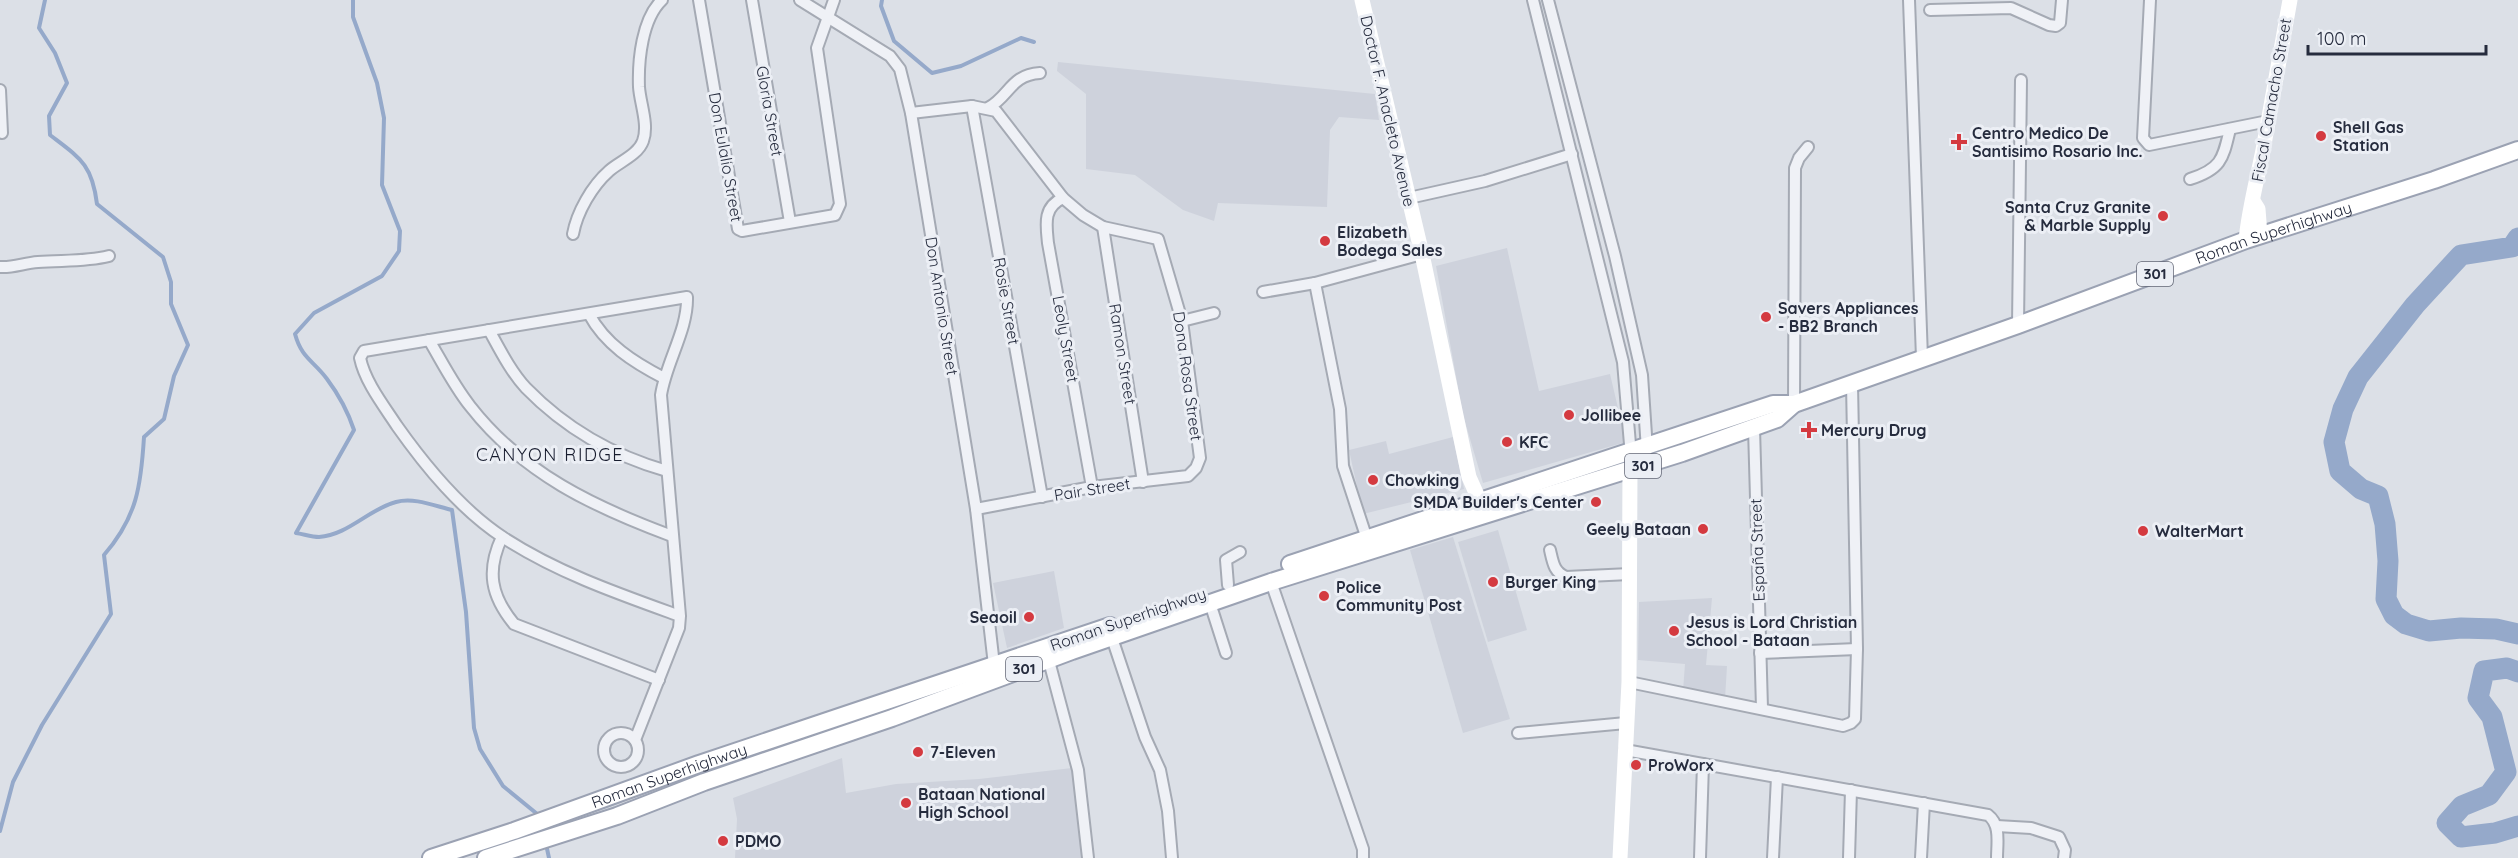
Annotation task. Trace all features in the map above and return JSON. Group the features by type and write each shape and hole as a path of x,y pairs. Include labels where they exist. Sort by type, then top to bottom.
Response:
{"main road":[{"name":"Roman Superhighway","path":"486,858 560,815 634,787 1366,539 1638,468 1777,419 1794,405 2018,326 2253,238 2434,180 2518,150"},
{"name":"Roman Superhighway","path":"431,858 516,839 565,831 617,816 704,782 1072,651 1483,508 1561,473 1773,404 1794,405"}],"street":[{"path":"573,234 584,204 602,179 637,151 643,141 645,130 639,86 642,50 652,10 662,0"},
{"name":"Don Eulalio Street","path":"699,0 738,229 742,231 835,215 840,204 817,48 828,16"},
{"name":"Gloria Street","path":"752,0 790,222"},
{"name":"Don Antonio Street","path":"800,0 890,56 900,69 910,113 976,509 994,665"},
{"path":"828,16 834,0"},
{"name":"Doctor F. Anacleto Avenue","path":"1362,0 1422,254 1469,477 1483,508"},
{"path":"1533,0 1603,276 1626,380 1631,451 1638,468"},
{"path":"1548,0 1615,256 1642,375 1647,446 1638,468 1630,574 1629,682 1620,858"},
{"path":"1909,0 1922,358"},
{"path":"1930,10 1951,5 2011,4 2055,26 2060,23 2062,0"},
{"path":"2150,0 2143,138 2149,145 2268,122"},
{"name":"Fiscal Camacho Street","path":"2253,238 2249,209 2253,201 2290,0"},
{"path":"1547,57 1562,54"},
{"path":"910,113 972,106 988,108 995,104 1022,76 1040,73"},
{"path":"2018,326 2021,80"},
{"path":"0,90 2,134"},
{"name":"Rosie Street","path":"972,106 1042,497"},
{"name":"Dona Rosa Street","path":"988,108 1002,117 1063,198 1083,215 1103,227 1158,239 1182,321 1200,458"},
{"path":"2190,178 2207,173 2223,157 2230,129"},
{"path":"1794,405 1795,168 1799,158 1808,147"},
{"path":"1409,198 1485,181 1572,154"},
{"name":"Leoly Street","path":"1063,198 1054,202 1047,212 1046,224 1092,487"},
{"name":"Ramon Street","path":"1103,227 1143,482"},
{"path":"1263,292 1315,283 1422,254"},
{"path":"0,267 13,268 37,262 83,261 109,256"},
{"path":"1315,283 1341,409 1343,466 1366,539"},
{"path":"635,740 679,628 680,616 662,395 664,378 688,309 687,297 364,351 360,358 362,366 382,404 414,450 457,500 502,537 542,560 592,584 680,616"},
{"path":"1182,321 1214,313"},
{"path":"589,314 598,332 632,360 664,378"},
{"path":"489,330 525,387 562,420 603,446 643,464 667,471"},
{"path":"429,340 470,406 507,446 546,478 593,505 672,536"},
{"path":"1626,380 1642,375"},
{"path":"1629,682 1843,726 1855,719 1857,649 1852,384"},
{"name":"España Street","path":"1754,428 1762,708"},
{"name":"Pair Street","path":"976,509 1092,487 1188,476 1196,468 1200,458"},
{"path":"502,537 493,568 494,587 500,606 514,624 659,680"},
{"path":"1551,550 1555,569 1558,574 1566,577 1630,574"},
{"path":"1228,585 1226,560 1240,552"},
{"path":"1271,582 1363,849 1363,858"},
{"path":"1210,603 1226,654"},
{"path":"1112,638 1145,737 1160,770 1168,811 1172,858"},
{"path":"1760,653 1857,649"},
{"path":"1048,661 1078,770 1088,858"},
{"path":"1518,733 1626,723"},
{"path":"618,732 628,733 635,740 638,750 635,760 626,766 616,767 608,762 603,752 604,744 609,737 618,732"},
{"path":"1625,750 1988,815 1995,820 1997,858"},
{"path":"1700,858 1703,764"},
{"path":"626,766 634,787"},
{"path":"1773,858 1777,777"},
{"path":"1849,858 1851,790"},
{"path":"1921,858 1924,803"},
{"path":"1996,826 2031,828 2059,837 2065,850 2064,858"}],"shaded area":[{"path":"1058,62 1375,94 1379,120 1339,117 1330,130 1327,207 1218,203 1214,221 1183,210 1135,175 1086,169 1086,94 1057,71"},
{"path":"1507,248 1539,391 1610,374 1626,442 1483,483 1463,415 1436,266"},
{"path":"1453,437 1464,489 1363,514 1349,450 1386,441 1389,454"},
{"path":"1498,530 1527,630 1488,642 1458,542"},
{"path":"1453,537 1510,719 1463,733 1410,550"},
{"path":"1054,571 1064,628 1007,648 993,583"},
{"name":"Jesus is Lord Christian School - Bataan","path":"1712,598 1706,665 1727,666 1725,699 1683,691 1685,664 1638,660 1639,602"},
{"name":"Bataan National High School","path":"842,758 846,793 896,784 979,779 1072,768 1083,858 735,858 737,819 733,798"}],"waterway":[{"path":"0,831 13,782 42,725 111,614 104,555 124,527 130,514 139,486 144,437 164,419 174,376 188,345 171,304 171,282 163,257 97,204 92,180 83,163 50,135 49,116 67,83 55,53 39,28 45,0"},
{"path":"353,0 353,17 377,83 384,118 382,185 400,231 399,251 382,276 314,313 295,334 301,349 335,391 354,430 296,533 316,537 330,535 396,502 410,501 452,510 466,612 474,728 480,749 503,786 538,817"},
{"path":"882,0 881,6 894,41 932,73 961,66 1021,38 1034,42"},
{"path":"2518,238 2512,247 2461,255 2415,305 2358,377 2343,409 2334,442 2340,471 2361,489 2378,496 2385,524 2388,561 2386,599 2394,615 2406,624 2429,631 2461,628 2496,629 2518,634"},
{"path":"2518,672 2507,668 2484,671 2478,698 2492,717 2506,772 2489,795 2462,806 2447,823 2461,837 2495,833 2518,826"},
{"path":"546,844 549,858"}],"place":[{"name":"Shell Gas Station","path":"2321,136"},
{"name":"Centro Medico De Santisimo Rosario Inc.","path":"1959,142"},
{"name":"Santa Cruz Granite & Marble Supply","path":"2163,216"},
{"name":"Elizabeth Bodega Sales","path":"1325,241"},
{"name":"Savers Appliances - BB2 Branch","path":"1766,317"},
{"name":"Jollibee","path":"1569,415"},
{"name":"Mercury Drug","path":"1809,430"},
{"name":"KFC","path":"1507,442"},
{"name":"Chowking","path":"1373,480"},
{"name":"SMDA Builder's Center","path":"1596,502"},
{"name":"Geely Bataan","path":"1703,529"},
{"name":"WalterMart","path":"2143,531"},
{"name":"Burger King","path":"1493,582"},
{"name":"Police Community Post","path":"1324,596"},
{"name":"Seaoil","path":"1029,617"},
{"name":"Jesus is Lord Christian School - Bataan","path":"1674,631"},
{"name":"7-Eleven","path":"918,752"},
{"name":"ProWorx","path":"1636,765"},
{"name":"Bataan National High School","path":"906,803"},
{"name":"PDMO","path":"723,841"}],"district":[{"name":"CANYON RIDGE","path":"550,455"}]}
